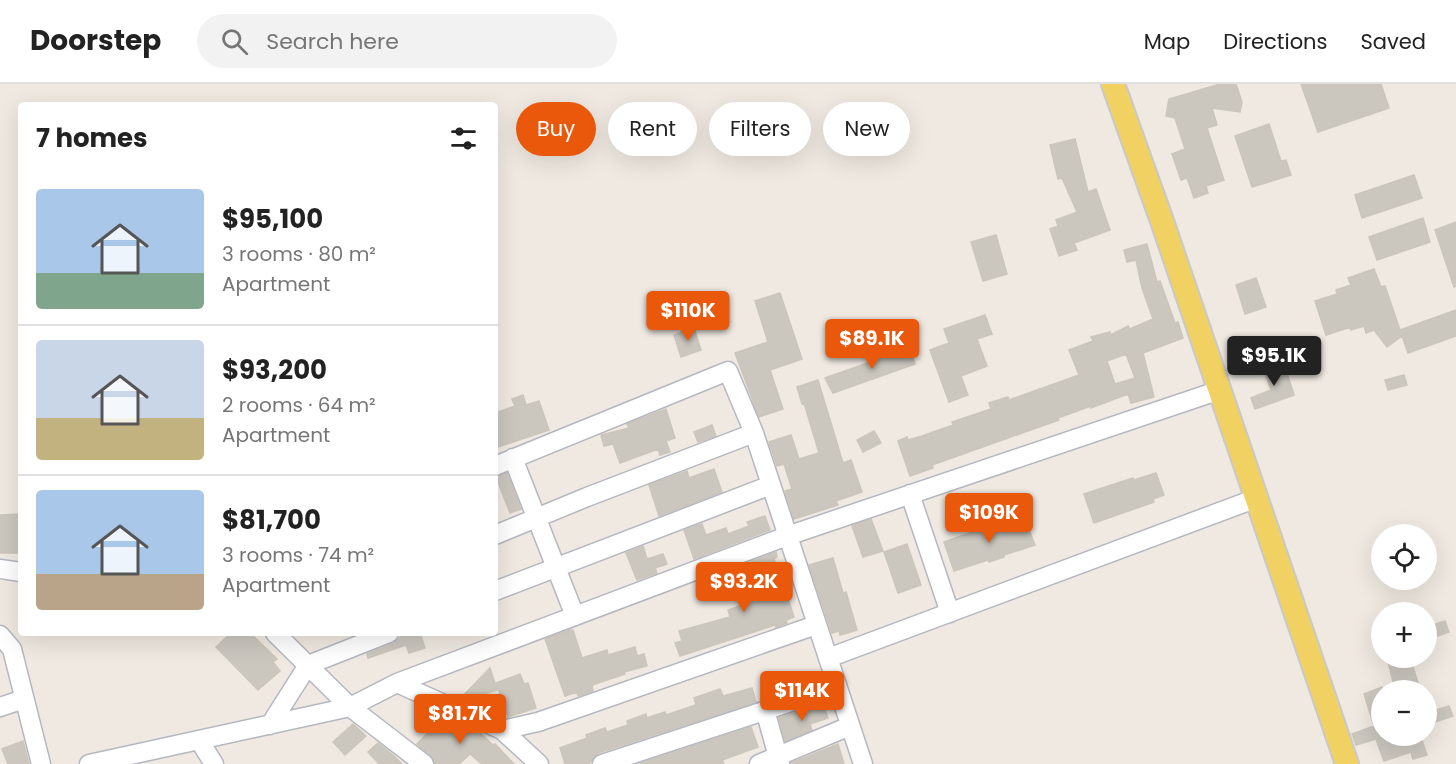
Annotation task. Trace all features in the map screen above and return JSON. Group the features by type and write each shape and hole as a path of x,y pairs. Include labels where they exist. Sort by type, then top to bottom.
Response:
{"main road":[{"path":"1113,84 1347,764"}],"street":[{"path":"498,465 728,371 754,433 863,764"},
{"path":"89,764 166,755 199,740 350,707 397,683 787,536 1220,390"},
{"path":"498,534 754,433"},
{"path":"513,458 575,616"},
{"path":"498,590 771,485"},
{"path":"910,494 950,613"},
{"path":"828,658 1257,498"},
{"path":"0,569 18,572"},
{"path":"502,730 538,722 816,625"},
{"path":"0,635 12,649 41,764"},
{"path":"278,636 350,707 416,762"},
{"path":"270,725 308,665 381,636"},
{"path":"397,683 502,730 538,764"},
{"path":"602,764 837,687"},
{"path":"0,707 24,699"},
{"path":"765,710 779,761"},
{"path":"759,764 779,761 850,726"},
{"path":"199,740 214,764"}],"building":[{"path":"1220,84 1236,84 1242,102 1240,112 1212,108 1217,125 1207,128 1224,180 1206,186 1208,193 1194,198 1187,178 1181,180 1172,154 1185,149 1175,118 1166,116 1169,99"},
{"path":"1301,84 1381,84 1389,108 1318,132"},
{"path":"1269,124 1281,161 1286,160 1291,175 1252,187 1235,136"},
{"path":"1075,139 1088,192 1096,189 1110,230 1074,243 1077,250 1059,256 1050,229 1058,226 1056,220 1077,212 1062,178 1058,179 1050,145"},
{"path":"1414,175 1422,198 1362,218 1355,195"},
{"path":"1423,218 1430,242 1377,260 1369,237"},
{"path":"1456,222 1456,286 1454,287 1435,230"},
{"path":"996,235 1007,274 983,281 971,242"},
{"path":"1147,244 1157,282 1160,281 1175,323 1178,322 1183,338 1143,353 1154,397 1131,403 1128,394 932,465 933,468 910,476 898,441 907,437 908,440 922,436 953,425 952,422 991,409 989,403 1008,397 1009,400 1079,375 1069,350 1093,341 1091,337 1110,332 1111,335 1128,326 1130,329 1153,319 1142,288 1136,260 1127,262 1124,250","holes":["1126,354 1135,378 1115,384 1107,361"]},
{"path":"1374,269 1381,287 1385,286 1402,336 1387,347 1374,330 1366,333 1364,326 1351,330 1351,327 1326,335 1315,301 1337,294 1336,290 1351,285 1348,278"},
{"path":"1256,278 1266,307 1245,314 1236,285"},
{"path":"780,293 802,359 770,370 783,409 759,417 735,353 768,342 755,301"},
{"path":"1456,310 1456,336 1408,353 1400,330"},
{"path":"985,315 992,334 977,339 987,366 961,376 968,395 949,402 930,350 949,343 944,329"},
{"path":"694,328 701,350 681,357 674,335"},
{"path":"909,346 915,364 833,393 825,378 876,360 875,357"},
{"path":"1273,361 1278,373 1286,370 1294,395 1255,409 1251,398 1271,390 1262,364"},
{"path":"1404,375 1407,385 1388,390 1385,380"},
{"path":"818,380 843,463 851,460 862,492 836,501 838,505 794,519 785,491 792,489 784,464 777,466 769,442 791,435 799,459 819,453 797,387"},
{"path":"523,395 526,405 539,401 549,430 498,447 498,412 515,406 512,399"},
{"path":"666,409 675,438 666,441 670,452 660,455 658,449 620,463 613,444 604,446 601,435 629,428 627,424"},
{"path":"712,425 716,436 698,442 694,432"},
{"path":"874,431 881,443 863,452 857,440"},
{"path":"714,469 722,492 659,516 649,485 687,471 689,478"},
{"path":"507,473 521,509 510,513 498,482 498,476"},
{"path":"1156,473 1164,495 1153,499 1154,502 1094,523 1084,494"},
{"path":"18,514 18,553 0,553 0,515"},
{"path":"1023,515 1035,545 989,562 988,560 954,571 944,542 978,530 979,533 1013,522 1012,519"},
{"path":"765,516 770,530 694,559 684,530 702,524 706,535 726,528 728,534 749,526 747,522"},
{"path":"871,519 883,551 863,557 852,526"},
{"path":"907,544 921,585 898,593 884,552"},
{"path":"643,546 647,559 663,554 667,564 655,568 657,573 637,580 626,553"},
{"path":"776,552 777,557 774,559 787,588 785,589 794,617 786,620 787,623 776,627 775,625 680,656 675,643 682,641 679,631 730,617 728,610 769,596 763,576 756,578 751,562"},
{"path":"833,558 857,630 840,635 839,631 832,633 809,565"},
{"path":"1445,621 1449,632 1437,636 1437,624"},
{"path":"573,630 582,658 607,650 608,655 635,647 637,656 644,654 647,666 624,672 625,674 595,684 592,686 593,691 578,696 577,692 565,696 545,639"},
{"path":"228,636 253,636 277,659 273,662 280,671 258,690 216,647"},
{"path":"402,636 421,636 425,648 409,653 406,645 368,658 367,654 394,643"},
{"path":"490,668 497,690 460,699"},
{"path":"1390,668 1413,668 1417,680 1393,680"},
{"path":"520,674 524,684 528,683 536,708 508,717 496,683"},
{"path":"752,688 756,702 598,753 589,764 565,764 560,748 587,738 586,735 605,728 607,732 628,725 627,721 646,714 647,718 665,712 666,715 696,705 694,698 720,689 723,696"},
{"path":"1371,691 1371,716 1364,694"},
{"path":"823,704 828,718 810,724 812,730 785,741 779,718"},
{"path":"1449,706 1453,716 1437,721 1437,710"},
{"path":"443,716 470,728 478,735 480,733 493,745 495,744 514,764 482,764 470,754 459,764 435,764 431,756 417,744"},
{"path":"353,724 366,736 345,755 333,742"},
{"path":"751,727 758,747 722,760 724,764 638,764"},
{"path":"1371,727 1371,740 1356,745 1352,734"},
{"path":"23,741 29,764 8,764 2,749"},
{"path":"378,743 402,764 379,764 368,752"},
{"path":"838,744 844,764 791,764 791,763"},
{"path":"1379,746 1424,746 1427,755 1413,759 1411,752 1384,761"}]}
